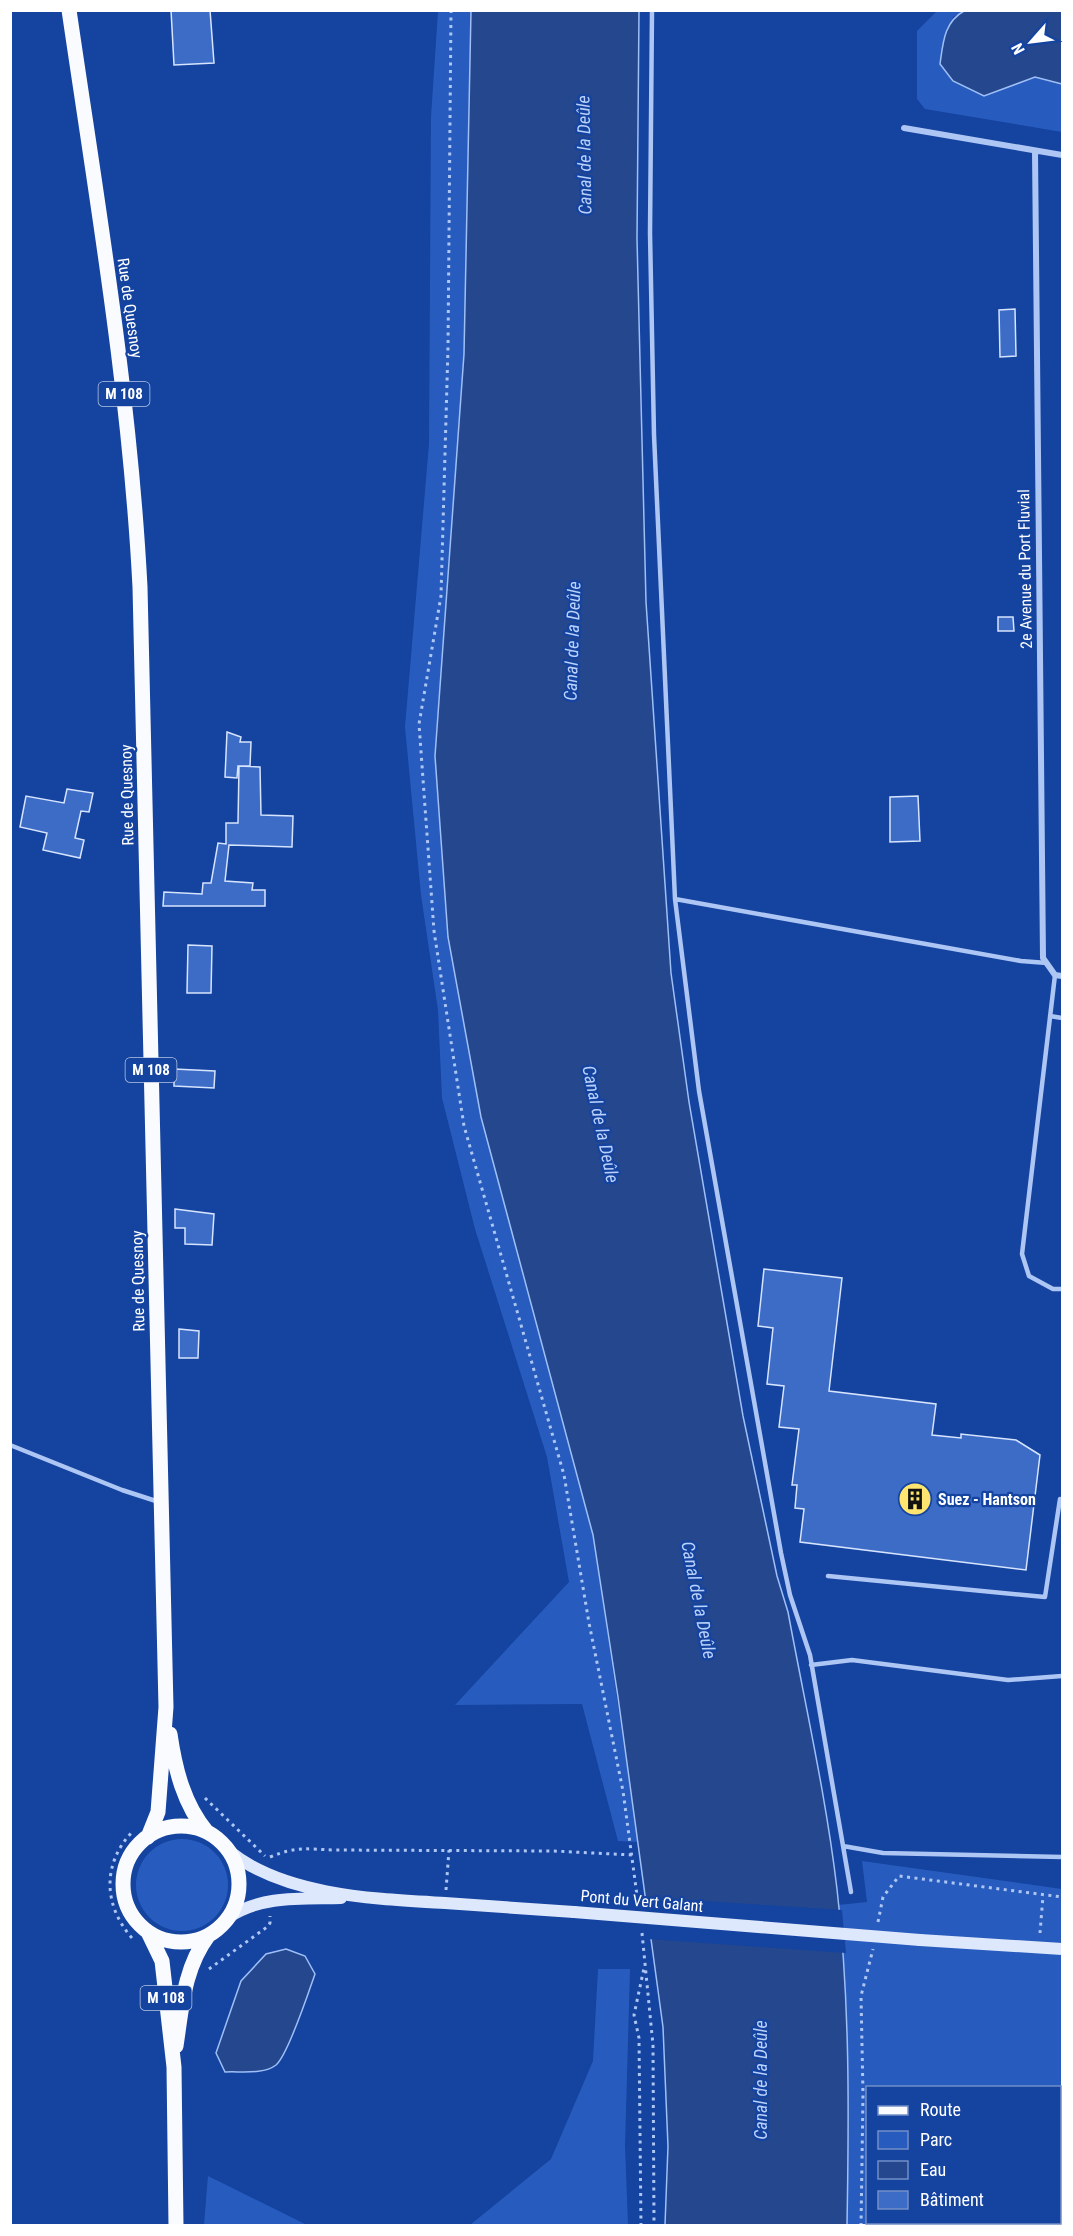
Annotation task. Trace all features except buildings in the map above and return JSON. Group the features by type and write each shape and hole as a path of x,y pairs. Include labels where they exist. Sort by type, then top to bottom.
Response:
{"main road":[{"name":"Rue de Quesnoy","path":"69,10 120,369 136,524 166,1707"},
{"name":"M 108","path":"166,1707 179,1779 190,1808 207,1832"},
{"name":"M 108","path":"141,1833 158,1812 166,1707"},
{"path":"229,1917 238,1895 239,1880 229,1851 207,1832 177,1826 141,1833 125,1868 123,1884 128,1907 136,1921 148,1932 174,1942 188,1942 208,1936 229,1917 245,1907 269,1900 357,1897"},
{"name":"Pont du Vert Galant","path":"229,1851 248,1866 270,1876 357,1897 1062,1949"},
{"name":"M 108","path":"148,1932 162,1961 174,2067 176,2226"},
{"name":"M 108","path":"174,2067 185,1986 192,1963 208,1936"}],"street":[{"path":"904,128 1062,155"},
{"name":"2e Avenue du Port Fluvial","path":"1035,151 1043,958 1055,975"},
{"path":"1055,975 1062,976"}],"lane":[{"path":"652,10 650,232 654,435 675,899 709,1153 781,1553 790,1595 811,1665 851,1892"},
{"path":"675,899 1047,963"},
{"path":"1055,975 1022,1254 1029,1276 1053,1288 1062,1289"},
{"path":"1050,1016 1062,1018"},
{"path":"10,1445 122,1490 161,1503"},
{"path":"828,1576 1045,1597 1060,1499 1062,1500"},
{"path":"811,1665 852,1660 1008,1680 1062,1676"},
{"path":"843,1846 884,1853 1062,1857"}],"path":[{"path":"451,10 448,347 441,596 419,724 434,931 464,1126 564,1475 632,1855 639,1909"},
{"path":"137,1944 117,1916 110,1890 114,1858 141,1833"},
{"path":"267,1859 300,1847 632,1855"},
{"path":"446,1892 449,1850"},
{"path":"899,1876 1062,1897"},
{"path":"1040,1936 1043,1896"},
{"path":"641,1931 653,2045 654,2226"},
{"path":"641,2226 639,2038 634,2015 645,1963"},
{"path":"861,1996 863,2094 861,2226"}],"green space":[{"path":"438,11 471,11 464,354 435,756 448,937 481,1117 593,1535 638,1842 618,1841 582,1704 455,1705 569,1582 547,1457 475,1229 442,1098 438,1010 421,895 405,727 429,444 431,117"},
{"path":"937,11 964,11 953,17 940,64 953,81 984,96 1035,77 1062,84 1062,132 925,109 917,99 917,31"},
{"path":"182,1839 200,1842 215,1852 225,1867 228,1885 225,1903 215,1918 200,1928 182,1931 164,1928 149,1918 139,1903 136,1885 139,1867 149,1852 164,1842"},
{"path":"862,1861 1062,1889 1062,2225 847,2225 847,2065 838,1905 867,1902"},
{"path":"598,1969 630,1969 625,2146 628,2225 470,2225 551,2159 593,2061"},
{"path":"208,2176 307,2225 204,2225"}],"water":[{"name":"Canal de la Deûle","path":"471,11 639,11 637,239 646,602 671,973 689,1102 743,1416 777,1576 788,1612 821,1785 837,1889 846,2015 847,2225 665,2225 668,2146 663,2027 618,1697 593,1535 481,1117 448,937 435,756 464,354"},
{"path":"964,11 1062,11 1062,84 1035,77 984,96 953,81 940,64 942,48 948,27"},
{"path":"286,1949 305,1956 315,1974 286,2049 281,2059 271,2068 258,2071 225,2072 216,2053 241,1981 266,1954"}],"pier":[{"path":"642,1897 842,1910 846,1953 648,1939"}],"place":[{"name":"Suez - Hantson","path":"915,1499"}]}
